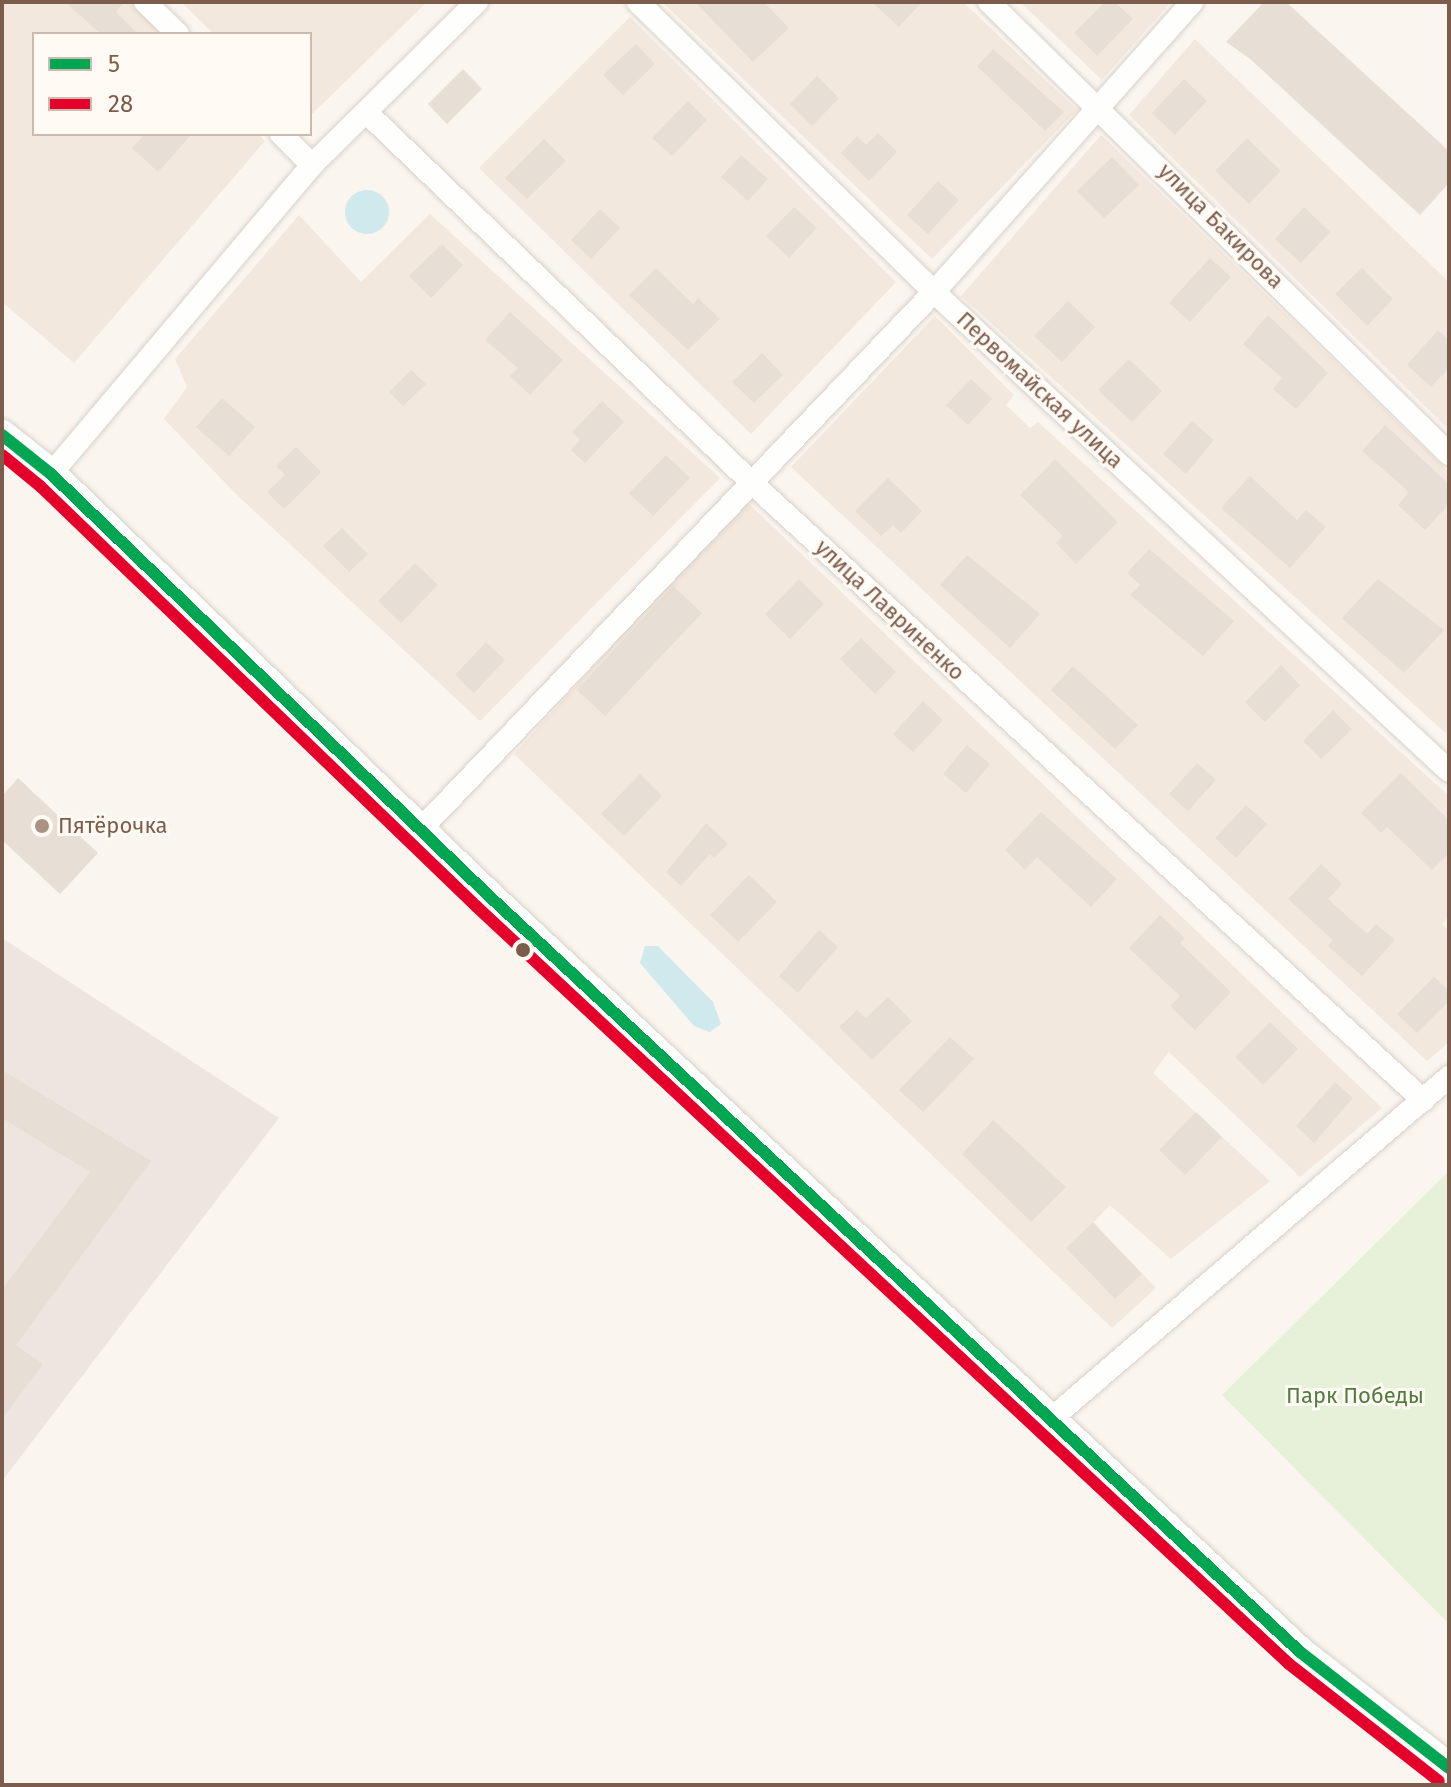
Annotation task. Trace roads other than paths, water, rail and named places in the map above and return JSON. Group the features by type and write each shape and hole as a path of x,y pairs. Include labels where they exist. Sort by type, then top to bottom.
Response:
{"main road":[{"path":"2,435 51,474 421,829 1300,1652 1449,1768"}],"street":[{"path":"145,2 176,32"},
{"path":"51,474 312,165 477,2"},
{"name":"Первомайская улица","path":"638,2 934,292 1449,771"},
{"name":"улица Бакирова","path":"989,2 1102,108 1449,454"},
{"path":"421,829 934,292 1102,108 1192,2"},
{"name":"улица Лавриненко","path":"366,112 752,483 1423,1100"},
{"path":"283,136 312,165"},
{"path":"1051,1419 1449,1077"}],"water":[{"path":"367,190 382,197 389,212 382,227 367,234 352,227 345,212 352,197"},
{"path":"645,946 658,946 713,1002 721,1024 710,1032 694,1026 640,963"}],"place":[{"name":"Пятёрочка","path":"42,826"}],"park label":[{"name":"Парк Победы","path":"1355,1396"}]}
